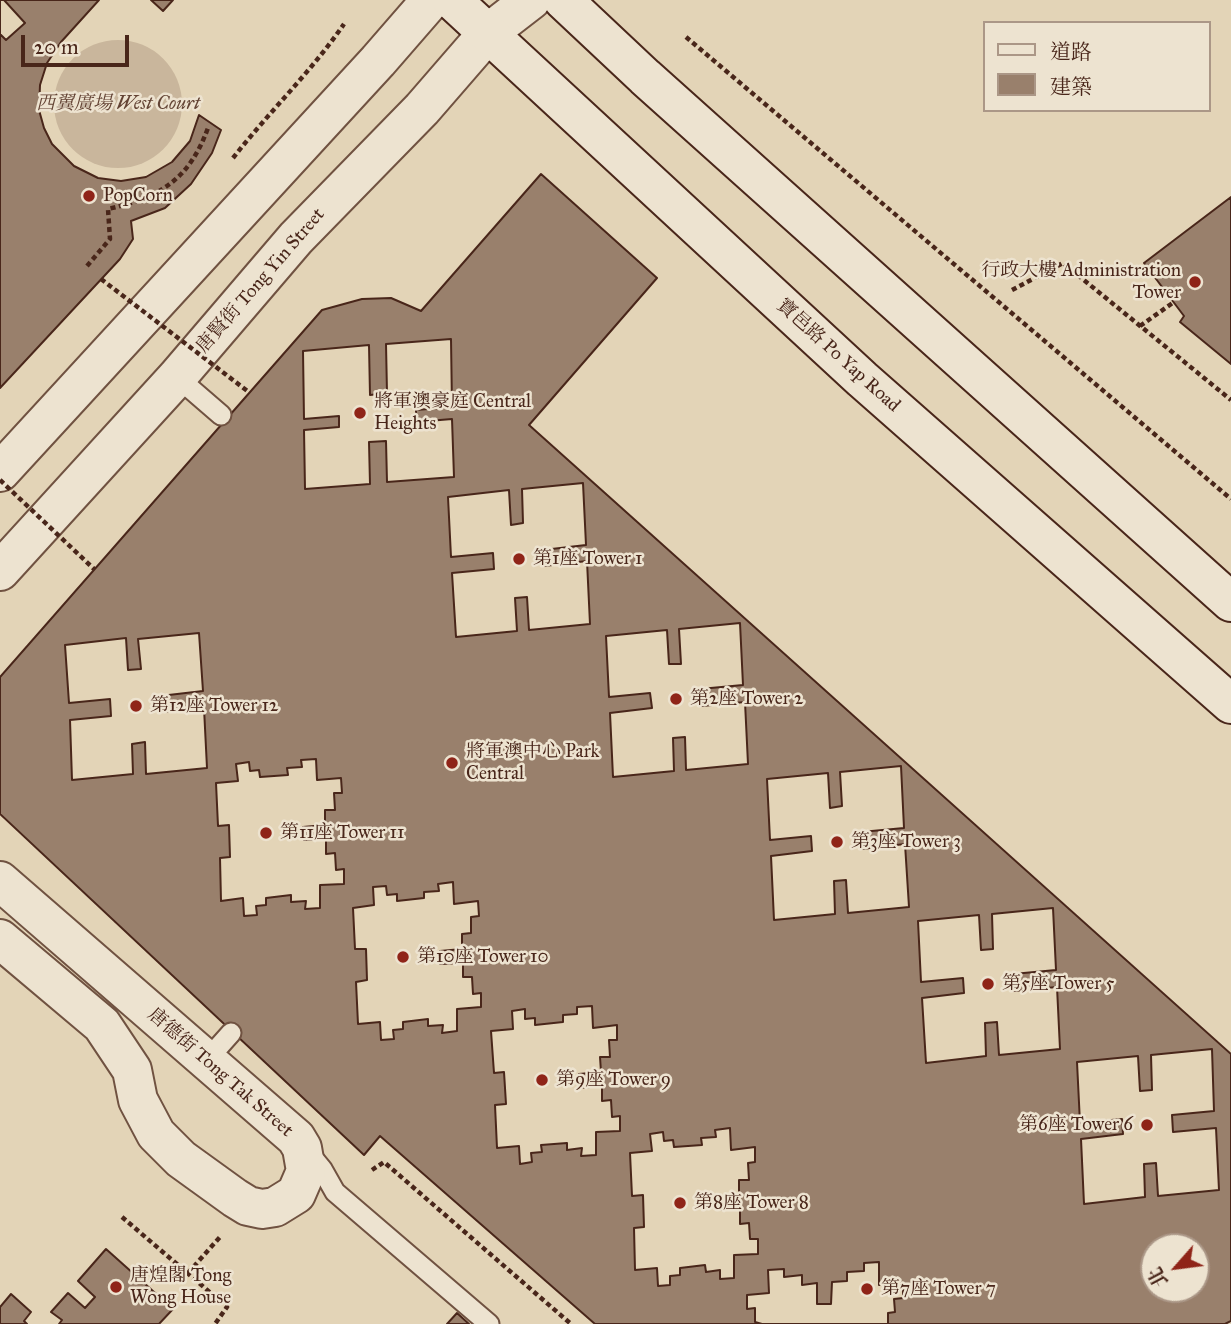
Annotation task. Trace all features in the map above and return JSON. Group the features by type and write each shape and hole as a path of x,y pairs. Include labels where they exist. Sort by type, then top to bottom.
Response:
{"street":[{"path":"0,472 369,72 431,0"},
{"name":"寶邑路 Po Yap Road","path":"452,0 862,379 1231,704"},
{"name":"唐賢街 Tong Yin Street","path":"0,570 177,377 296,238 422,109 487,34 531,0"},
{"path":"563,0 645,77 1231,601"},
{"name":"唐德街 Tong Tak Street","path":"0,881 296,1138 302,1148 306,1171 296,1194 286,1202"},
{"path":"0,939 102,1025 132,1070 138,1100 156,1134 181,1159 248,1206 262,1209 286,1202"}],"lane":[{"path":"177,377 221,415"},
{"path":"206,1060 231,1033"},
{"path":"296,1138 322,1169 335,1192 489,1324"},
{"path":"286,1202 335,1192"}],"path":[{"path":"686,37 1231,499"},
{"path":"87,266 110,239 108,209 146,198 170,183 191,165 208,128"},
{"path":"1013,290 1063,263 1231,400"},
{"path":"101,279 250,393"},
{"path":"1140,326 1174,302"},
{"path":"0,480 94,569"},
{"path":"372,1170 384,1162 571,1324"},
{"path":"122,1217 227,1307 215,1324"},
{"path":"188,1273 220,1237"}],"green space":[{"name":"西翼廣場 West Court","path":"118,40 142,45 163,59 177,80 182,104 177,128 163,149 142,163 118,168 94,163 73,149 59,128 54,104 59,80 73,59 94,45"}],"building":[{"path":"0,0 4,0 25,23 6,40 0,34"},
{"name":"PopCorn","path":"0,0 99,0 61,42 47,63 40,85 39,110 44,128 52,144 74,166 98,178 121,181 146,177 172,162 190,141 199,115 221,130 212,153 191,184 165,208 131,221 133,239 120,259 0,388"},
{"path":"151,0 173,0 163,11"},
{"name":"將軍澳中心 Park Central","path":"541,174 657,278 529,425 1231,1054 1231,1321 1225,1324 595,1324 380,1136 364,1155 0,814 0,677 322,310 362,299 391,298 421,311"},
{"name":"行政大樓 Administration Tower","path":"1231,197 1231,364 1180,322 1184,316 1144,263"},
{"name":"將軍澳豪庭 Central Heights","path":"451,339 452,407 416,410 416,422 452,419 454,477 387,482 386,441 369,442 370,484 305,489 304,430 339,427 339,416 304,419 303,351 369,345 370,395 387,393 386,344"},
{"name":"第1座 Tower 1","path":"583,483 586,545 543,550 544,566 587,561 590,624 529,630 527,597 515,598 517,631 456,637 452,573 494,569 493,553 451,557 448,497 509,490 511,525 523,523 522,489"},
{"name":"第2座 Tower 2","path":"740,623 743,685 700,689 702,706 745,702 748,764 686,770 685,737 673,738 674,771 613,777 610,713 652,708 650,693 609,697 606,636 667,630 669,664 681,664 679,629"},
{"name":"第12座 Tower 12","path":"199,633 203,691 160,696 161,712 204,708 207,768 146,774 145,742 132,744 133,774 72,780 70,720 111,716 110,699 69,703 65,645 126,638 128,670 141,669 138,639"},
{"name":"第11座 Tower 11","path":"316,759 317,780 341,778 342,793 334,793 335,810 325,810 325,825 303,827 304,840 326,839 326,854 335,853 336,870 344,869 344,884 320,885 320,908 305,909 306,901 291,902 291,895 266,898 266,905 256,906 257,915 244,916 243,898 221,901 220,858 230,857 229,825 218,826 216,783 238,781 236,764 249,762 250,771 259,770 260,777 288,775 287,768 302,767 301,760"},
{"name":"第3座 Tower 3","path":"901,766 904,828 861,832 862,849 905,844 909,907 848,913 846,880 834,881 835,914 774,920 771,856 812,851 811,836 770,840 767,779 828,773 830,808 842,806 840,772"},
{"name":"第10座 Tower 10","path":"453,882 454,904 478,901 479,916 471,917 471,933 462,934 462,949 440,951 440,964 463,963 463,977 472,977 473,994 481,993 481,1007 457,1009 457,1031 442,1033 443,1025 428,1026 428,1019 403,1022 403,1029 393,1030 394,1039 381,1040 380,1022 358,1024 356,982 367,980 366,949 355,949 353,908 374,905 373,887 386,886 387,895 397,894 397,901 424,898 424,892 439,891 438,884"},
{"name":"第5座 Tower 5","path":"1053,908 1056,970 1013,974 1014,991 1057,987 1060,1049 999,1055 997,1022 985,1023 986,1056 926,1063 922,998 964,993 963,978 921,982 918,921 979,915 981,950 993,949 992,914"},
{"name":"第9座 Tower 9","path":"592,1006 593,1028 617,1025 617,1040 609,1040 610,1057 600,1057 601,1072 579,1074 579,1088 602,1086 602,1101 611,1100 612,1117 620,1116 620,1131 596,1132 596,1155 581,1156 582,1148 567,1150 567,1143 541,1145 542,1152 531,1153 532,1162 520,1164 519,1146 497,1148 495,1105 506,1104 504,1072 494,1073 491,1031 513,1029 512,1011 525,1009 525,1019 535,1018 535,1025 563,1022 563,1015 577,1014 577,1007"},
{"name":"第6座 Tower 6","path":"1212,1049 1214,1111 1172,1115 1173,1132 1216,1128 1219,1190 1158,1196 1156,1163 1144,1164 1145,1197 1084,1204 1081,1139 1123,1134 1122,1119 1080,1123 1077,1062 1138,1056 1140,1091 1152,1090 1151,1055"},
{"name":"第8座 Tower 8","path":"730,1128 731,1150 755,1147 755,1162 748,1163 749,1180 739,1180 739,1195 717,1197 718,1210 740,1209 740,1224 749,1223 750,1239 758,1239 758,1254 734,1255 734,1278 720,1279 720,1270 706,1272 705,1265 680,1268 680,1275 670,1276 670,1285 658,1286 657,1268 635,1270 634,1228 644,1227 643,1195 632,1196 630,1153 652,1151 650,1134 663,1132 664,1141 673,1140 674,1147 702,1145 701,1138 716,1137 715,1130"},
{"name":"唐煌閣 Tong Wong House","path":"106,1249 173,1309 159,1324 59,1324 62,1320 51,1312 68,1293 85,1308 95,1297 78,1281"},
{"name":"第7座 Tower 7","path":"879,1262 879,1285 903,1284 903,1298 894,1299 895,1312 888,1313 888,1324 762,1324 755,1322 755,1308 747,1309 747,1295 769,1293 768,1270 784,1269 784,1277 802,1275 802,1285 817,1283 817,1304 831,1304 832,1282 847,1281 847,1272 864,1271 864,1263"},
{"path":"11,1294 31,1312 24,1321 27,1324 0,1324 0,1307"},
{"path":"457,1313 469,1324 447,1324"}],"place":[{"name":"PopCorn","path":"89,196"},
{"name":"行政大樓 Administration Tower","path":"1195,282"},
{"name":"將軍澳豪庭 Central Heights","path":"360,413"},
{"name":"第1座 Tower 1","path":"519,559"},
{"name":"第2座 Tower 2","path":"676,699"},
{"name":"第12座 Tower 12","path":"136,706"},
{"name":"將軍澳中心 Park Central","path":"452,763"},
{"name":"第11座 Tower 11","path":"266,833"},
{"name":"第3座 Tower 3","path":"837,842"},
{"name":"第10座 Tower 10","path":"403,957"},
{"name":"第5座 Tower 5","path":"988,984"},
{"name":"第9座 Tower 9","path":"542,1080"},
{"name":"第6座 Tower 6","path":"1147,1125"},
{"name":"第8座 Tower 8","path":"680,1203"},
{"name":"唐煌閣 Tong Wong House","path":"116,1287"},
{"name":"第7座 Tower 7","path":"867,1289"}]}
